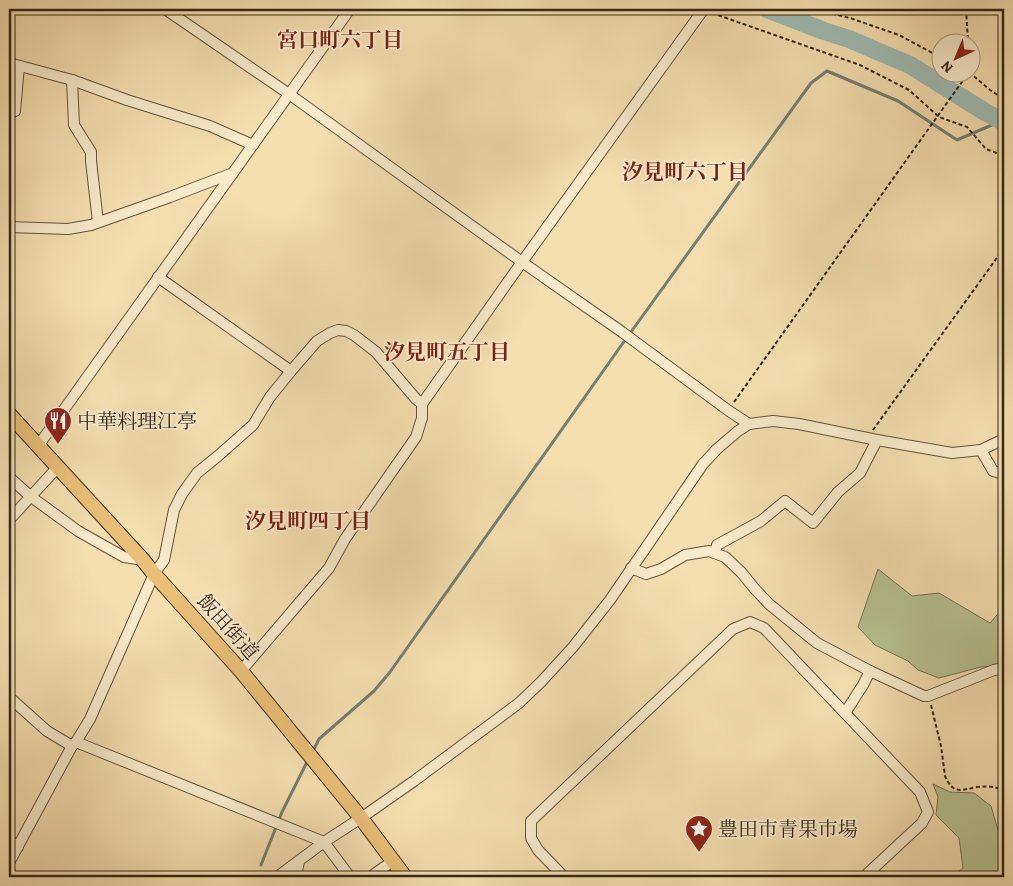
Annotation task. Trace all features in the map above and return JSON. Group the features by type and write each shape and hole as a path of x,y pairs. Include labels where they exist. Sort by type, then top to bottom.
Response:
{"main road":[{"name":"飯田街道","path":"9,414 241,670 361,818 405,877"}],"street":[{"path":"165,9 289,94 622,332 729,411 750,424"},
{"path":"38,446 350,9"},
{"path":"241,670 329,568 345,539 416,437 422,418 422,404 703,10"},
{"path":"9,112 15,111 14,64 72,80 126,100 210,126 253,145"},
{"path":"72,80 74,125 91,152 98,222"},
{"path":"9,228 68,229 98,222 233,173"},
{"path":"158,277 291,370"},
{"path":"9,863 74,744 90,719 154,574 164,560 174,510 182,494 197,473 253,426 270,397 317,341 338,330 346,331 362,340 376,352 422,404"},
{"path":"277,877 519,703 541,682 573,647 610,600 703,464 738,431 750,424 773,421 799,424 952,453 982,450 1004,439"},
{"path":"715,553 716,545 761,521 786,501 813,523 838,492 860,473 872,439"},
{"path":"982,450 993,471 1004,474"},
{"path":"9,520 57,468"},
{"path":"9,477 30,496 78,531 124,557 143,560"},
{"path":"631,568 646,574 661,570 685,555 710,551 725,557 769,604 817,643 870,671 924,696 984,673 1004,668"},
{"path":"564,877 538,850 531,838 531,821 733,629 750,622 764,628 920,792 928,812 922,823 864,877"},
{"path":"845,713 863,686 870,671"},
{"path":"9,697 47,731 74,744 324,842 350,877"},
{"path":"9,840 18,847"},
{"path":"296,877 299,861"},
{"path":"370,877 393,862"}],"path":[{"path":"813,9 850,18 899,35 930,52"},
{"path":"966,9 967,32"},
{"path":"703,10 860,65 908,90 938,118 969,128 986,149 1004,156"},
{"path":"980,81 1004,99"},
{"path":"729,411 964,82"},
{"path":"872,439 1004,248"},
{"path":"928,696 939,734 947,782 958,790 963,791 977,787 994,786 1004,791"}],"green space":[{"path":"878,569 912,596 939,593 990,623 1004,607 1004,665 981,667 939,678 918,670 908,661 875,645 858,627"},
{"path":"933,784 950,792 974,793 991,806 1004,851 1004,877 951,877 963,868 959,838 936,815 938,797"}],"waterway":[{"path":"767,9 849,39 910,65 1004,122"},
{"path":"312,753 319,739 374,691 390,672 623,343 811,83 827,71 898,101 957,140 1001,121"},
{"path":"261,865 282,812 308,760"}],"place":[{"name":"中華料理江亭","path":"58,445"},
{"name":"豊田市青果市場","path":"699,853"}],"district":[{"name":"宮口町六丁目","path":"340,40"},
{"name":"汐見町六丁目","path":"685,172"},
{"name":"汐見町五丁目","path":"447,352"},
{"name":"汐見町四丁目","path":"308,521"}]}
